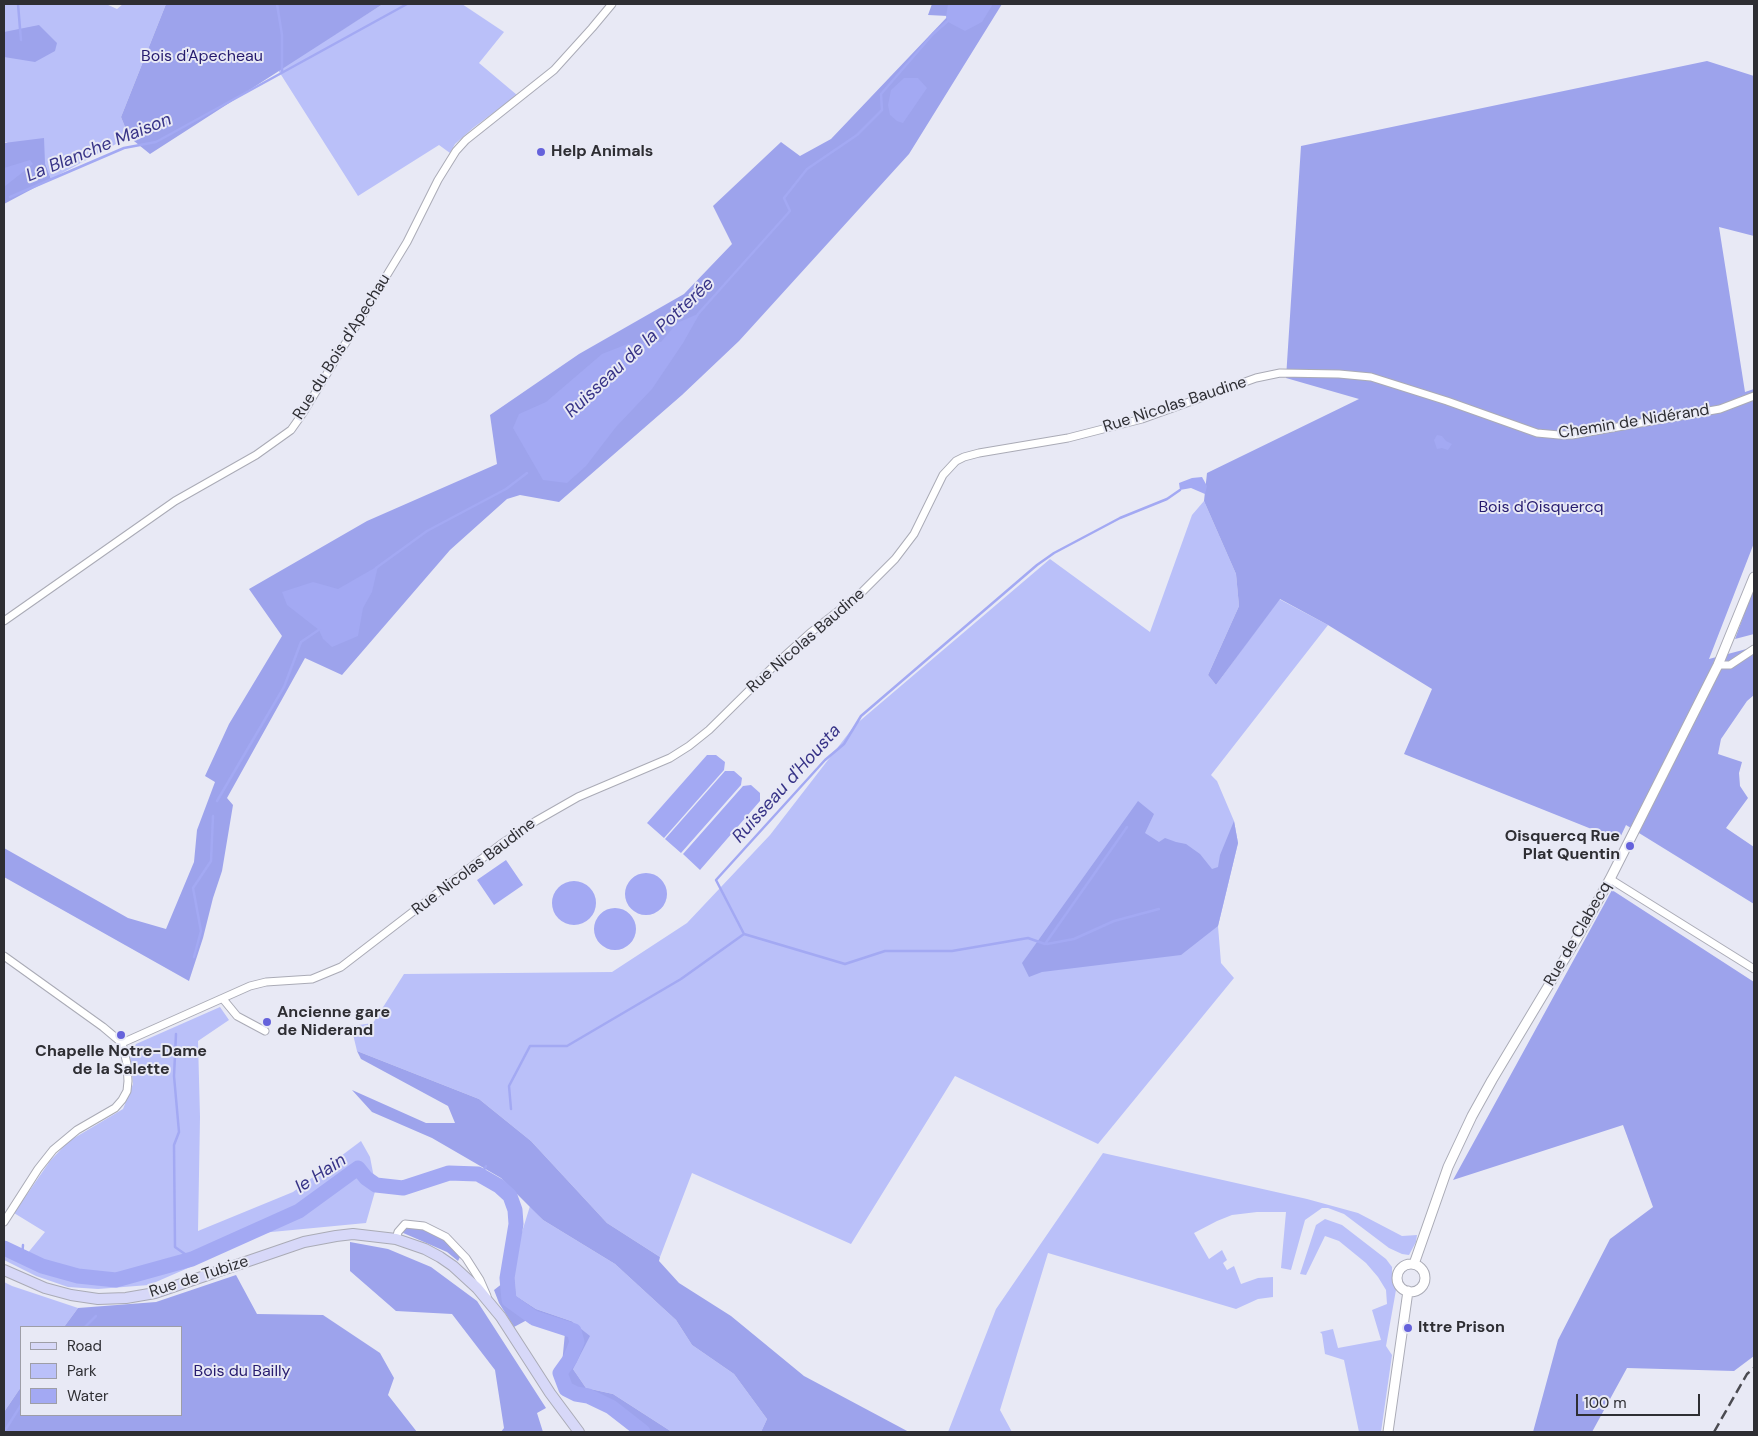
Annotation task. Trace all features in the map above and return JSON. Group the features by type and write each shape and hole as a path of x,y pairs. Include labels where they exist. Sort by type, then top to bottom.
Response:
{"main road":[{"name":"Rue de Tubize","path":"4,1270 44,1288 71,1295 98,1299 126,1298 164,1290 304,1242 353,1234 396,1239 425,1249 440,1257 465,1276 489,1300 564,1413 579,1432"}],"street":[{"name":"Rue du Bois d'Apechau","path":"4,621 175,501 256,455 291,430 303,414 407,242 438,180 452,157 466,140 566,58 612,4"},
{"name":"Rue Nicolas Baudine","path":"122,1043 259,983 312,980 342,968 501,844 530,825 578,797 670,758 689,746 709,730 780,660 810,633 860,594 895,559 914,534 943,475 956,461 978,453 1068,438 1142,420 1266,376 1280,374 1340,374 1371,378"},
{"name":"Chemin de Nidérand","path":"1371,378 1447,401 1537,434 1559,436 1720,409 1754,396"},
{"name":"Rue de Clabecq","path":"1414,1264 1445,1174 1472,1116 1610,879 1718,665 1754,576"},
{"path":"1718,665 1730,665 1754,649"},
{"path":"1610,879 1754,969"},
{"path":"4,956 104,1026 122,1043 127,1064 128,1081 127,1090 115,1108 77,1130 53,1150 38,1169 4,1222"},
{"path":"223,999 237,1016 265,1031"},
{"name":"Rue de Tubize","path":"396,1239 398,1232 405,1224 424,1226 446,1237 474,1270 489,1300"},
{"path":"1414,1264 1422,1269 1424,1278 1421,1287 1417,1290 1408,1291 1399,1286 1397,1275 1402,1266 1414,1264"},
{"path":"1388,1432 1408,1291"}],"green space":[{"path":"4,4 106,4 117,9 123,4 166,4 121,117 129,137 51,179 45,163 6,142 4,143"},
{"name":"Bois d'Apecheau","path":"166,4 383,4 150,154 129,137 121,117"},
{"path":"383,4 462,4 504,32 479,63 517,95 473,128 455,144 450,153 439,145 358,196 278,70"},
{"path":"932,4 1002,4 909,154 739,341 682,395 559,502 520,495 507,499 450,550 342,675 305,658 227,798 233,805 222,871 189,981 4,877 4,848 128,918 166,929 194,862 197,830 215,782 205,776 229,724 282,636 249,589 367,521 497,464 490,415 579,354 684,294 732,244 713,206 781,142 800,156 831,139 948,16 928,15"},
{"path":"39,25 57,43 55,51 35,62 4,57 4,32"},
{"name":"Bois d'Oisquercq","path":"1707,61 1754,76 1754,236 1719,227 1745,392 1754,389 1754,543 1709,659 1754,647 1754,695 1747,701 1721,739 1718,754 1742,762 1739,773 1740,786 1748,798 1726,828 1754,847 1754,904 1626,825 1619,840 1404,754 1432,689 1328,625 1280,599 1216,685 1208,675 1239,606 1236,574 1204,501 1207,473 1359,399 1286,378 1301,146"},
{"path":"44,138 45,163 51,179 4,204 4,143"},
{"path":"1204,501 1236,574 1239,606 1208,675 1216,685 1279,599 1328,625 1211,775 1217,781 1234,821 1238,843 1218,926 1221,963 1234,978 1098,1144 955,1076 851,1244 692,1173 660,1257 607,1223 531,1141 479,1099 357,1051 351,1026 373,1023 404,974 612,972 687,923 770,835 855,725 1050,559 1150,632 1192,515"},
{"path":"1754,587 1754,634 1735,639"},
{"path":"1138,801 1154,814 1145,833 1159,842 1165,838 1186,844 1200,854 1212,869 1218,867 1220,855 1234,821 1238,843 1218,926 1181,955 1042,972 1029,977 1022,963"},
{"path":"1612,890 1754,982 1754,1356 1734,1371 1627,1368 1592,1432 1533,1432 1558,1340 1610,1239 1653,1207 1623,1125 1453,1180"},
{"path":"220,1007 229,1020 198,1041 200,1117 198,1231 293,1192 361,1141 370,1157 376,1188 366,1223 261,1233 149,1285 98,1289 68,1287 36,1276 4,1260 4,1250 22,1260 45,1232 14,1213 50,1161 69,1141 123,1109 133,1084 130,1056 136,1044"},
{"path":"357,1051 479,1099 531,1141 607,1223 660,1257 659,1261 679,1283 731,1316 804,1376 909,1432 761,1432 767,1419 734,1374 692,1345 676,1320 615,1264 543,1220 501,1178 432,1138 372,1112 352,1090 426,1123 455,1123 448,1106 361,1059"},
{"path":"1103,1153 1307,1199 1358,1213 1402,1236 1417,1235 1416,1242 1409,1255 1402,1254 1389,1248 1344,1214 1328,1208 1322,1208 1305,1220 1291,1270 1281,1268 1286,1212 1257,1212 1232,1215 1194,1233 1209,1259 1222,1250 1227,1260 1223,1263 1227,1270 1234,1266 1241,1284 1258,1278 1273,1277 1273,1297 1258,1299 1236,1309 1048,1253 1000,1410 1012,1432 948,1432 996,1309"},
{"path":"530,1206 543,1220 615,1264 676,1320 692,1345 734,1374 767,1419 761,1432 672,1432 613,1394 586,1388 573,1369 571,1321 536,1309 516,1296 513,1261"},
{"path":"1325,1219 1342,1225 1386,1259 1392,1267 1392,1282 1396,1290 1386,1346 1392,1355 1381,1432 1359,1432 1344,1360 1325,1354 1322,1334 1320,1332 1333,1329 1338,1348 1381,1340 1372,1310 1387,1304 1386,1290 1366,1263 1339,1241 1325,1236 1306,1275 1300,1274 1316,1225"},
{"path":"404,1228 417,1228 433,1233 445,1241 460,1257 458,1261 447,1252 401,1232"},
{"path":"350,1242 388,1249 431,1267 477,1301 546,1408 537,1413 543,1432 501,1432 504,1428 495,1370 452,1314 396,1311 350,1271"},
{"path":"513,1261 516,1296 536,1309 571,1321 590,1336 573,1369 586,1388 613,1394 672,1432 634,1432 614,1414 597,1404 573,1398 561,1374 565,1333 527,1320 514,1327 499,1303 494,1290 503,1283 503,1269"},
{"name":"Bois du Bailly","path":"236,1275 257,1314 323,1315 380,1353 394,1378 388,1395 417,1432 4,1432 4,1412 20,1388 20,1416 182,1416 182,1326 65,1326 78,1308 156,1302"},
{"path":"4,1282 78,1308 65,1326 20,1326 20,1388 4,1412"}],"water":[{"path":"948,4 993,4 982,22 965,31 948,22 946,17"},
{"path":"904,78 918,78 927,88 903,123 890,115 888,105 891,90"},
{"path":"30,160 33,164 4,187 4,168"},
{"path":"700,313 683,343 652,389 616,427 586,466 567,483 543,480 513,428 519,414 546,402 602,354 630,343 661,342 677,323"},
{"path":"1437,435 1442,436 1452,444 1448,450 1437,449 1434,440"},
{"path":"1202,477 1207,486 1205,494 1191,488 1180,490 1179,483 1192,478"},
{"path":"378,566 372,592 363,608 358,636 332,647 323,639 319,630 287,605 282,592 313,582 338,589"},
{"path":"707,755 716,755 725,762 724,770 664,838 647,823"},
{"path":"725,771 734,771 742,778 741,785 681,853 665,839"},
{"path":"751,785 760,793 760,801 700,870 683,854 743,786"},
{"path":"506,860 523,885 494,905 477,880"},
{"path":"650,873 658,876 664,882 667,894 664,906 658,912 642,915 634,912 628,906 625,890 628,882 634,876"},
{"path":"574,881 586,885 592,891 596,903 592,915 586,921 574,925 562,921 556,915 552,903 556,891 562,885"},
{"path":"619,908 627,911 633,917 636,929 633,941 627,947 611,950 603,947 597,941 594,925 597,917 603,911"}],"waterway":[{"path":"18,4 21,40 20,29 18,4"},
{"path":"277,4 282,35 282,72"},
{"name":"La Blanche Maison","path":"10,197 124,148 156,142 407,4"},
{"name":"Ruisseau de la Potterée","path":"698,314 790,211 784,198 807,169 857,135 882,110 881,94 933,34 949,20"},
{"name":"Ruisseau de la Potterée","path":"376,568 427,531 506,489 527,473"},
{"name":"Ruisseau d'Housta","path":"511,1109 509,1086 530,1046 567,1046 681,979 744,934 716,880 825,760 844,744 861,716 1037,565 1054,553 1120,518 1167,499 1180,490"},
{"name":"Ruisseau de la Potterée","path":"217,801 284,687 301,642 320,629"},
{"name":"Ruisseau de la Potterée","path":"194,957 201,931 193,888 211,861 213,816"},
{"path":"744,934 845,964 885,951 952,951 1028,938 1045,944 1127,827"},
{"path":"1047,944 1074,939 1114,921 1159,909"},
{"name":"Ruisseau de la Potterée","path":"176,1034 174,1076 179,1132 174,1145 175,1247 192,1259"},
{"name":"Ruisseau d'Housta","path":"481,1176 486,1166"},
{"name":"le Hain","path":"4,1248 42,1266 78,1276 116,1280 192,1259 299,1211 358,1168 366,1178 376,1185 403,1188 449,1173 478,1174 499,1186 510,1196 515,1210 516,1224 507,1278 509,1300 534,1318 574,1331 577,1342 570,1359 560,1373 566,1389 576,1394 588,1396 611,1407 643,1432"},
{"path":"22,1257 23,1245"},
{"path":"86,1326 96,1316"},
{"path":"4,1432 20,1407"}],"railway":[{"path":"1714,1432 1747,1374 1754,1368"}],"place":[{"name":"Help Animals","path":"541,152"},
{"name":"Oisquercq Rue Plat Quentin","path":"1630,846"},
{"name":"Ancienne gare de Niderand","path":"267,1022"},
{"name":"Chapelle Notre-Dame de la Salette","path":"121,1035"},
{"name":"Ittre Prison","path":"1408,1328"}]}
